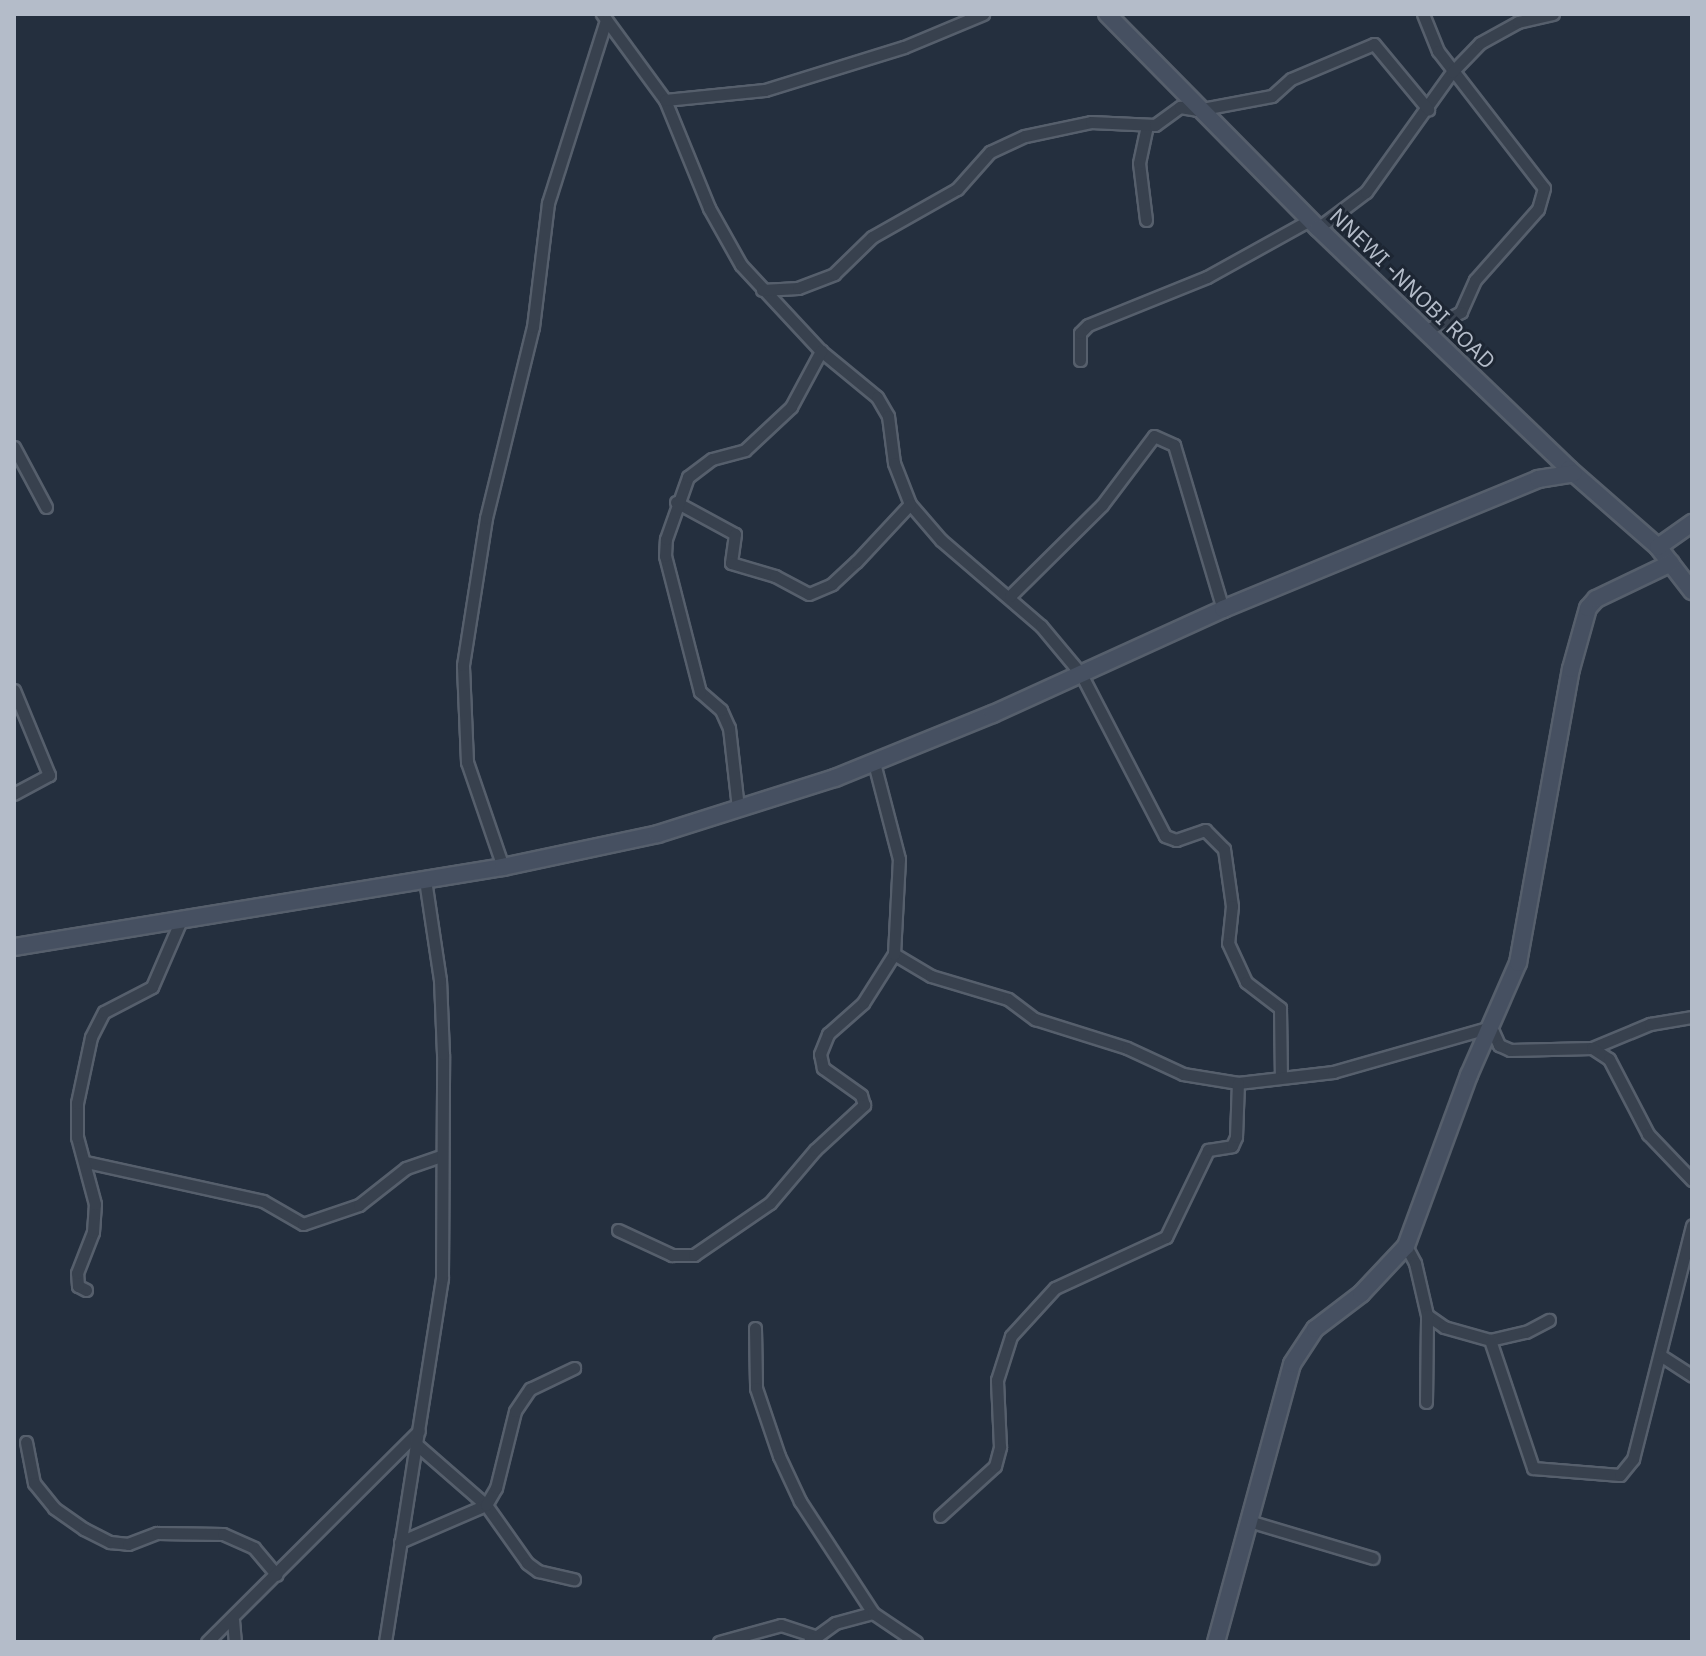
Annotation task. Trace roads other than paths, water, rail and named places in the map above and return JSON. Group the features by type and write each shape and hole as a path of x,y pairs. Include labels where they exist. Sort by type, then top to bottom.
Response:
{"main road":[{"name":"NNEWI -NNOBI ROAD","path":"1107,14 1197,110 1314,224 1574,473 1658,547 1692,591"},
{"path":"1538,479 1552,451"},
{"path":"14,947 503,867 658,834 874,763 1223,609 1538,479 1574,473"},
{"path":"1658,547 1692,523"},
{"path":"1216,1642 1285,1384 1301,1347 1406,1246 1518,963 1581,625 1596,599 1671,563"}],"street":[{"path":"665,100 787,84 904,47 983,14"},
{"path":"1423,14 1452,72 1515,146 1544,188 1544,201 1475,280 1461,312 1425,331"},
{"path":"1080,360 1080,333 1088,325 1207,277 1314,224 1366,192 1452,72 1480,43 1518,22 1553,14"},
{"path":"604,17 665,100 709,208 741,265 821,351 877,397 888,416 894,463 910,504 941,540 1010,596 1081,674 1165,836 1176,840 1205,830 1224,849 1232,906 1228,943 1246,982 1280,1008 1281,1077"},
{"path":"503,867 467,762 463,665 486,518 533,327 548,203 604,17"},
{"path":"762,290 798,288 834,274 872,237 957,189 990,152 1025,136 1091,122 1147,126 1180,107 1197,110 1272,96 1291,79 1374,44 1428,109"},
{"path":"1146,220 1139,163 1147,126"},
{"path":"738,808 729,728 721,710 700,692 665,556 676,502 696,466 745,450 791,407 821,351"},
{"path":"1010,596 1102,505 1154,436 1174,445 1223,609"},
{"path":"14,447 46,507"},
{"path":"676,502 735,534 731,563 775,576 809,594 832,584 910,504"},
{"path":"14,690 49,775 14,794"},
{"path":"618,1230 672,1255 694,1255 770,1203 864,1105 861,1095 823,1068 820,1054 828,1034 863,1003 894,954 899,859 874,763"},
{"path":"385,1642 442,1278 440,980 425,880"},
{"path":"86,1290 76,1281 95,1220 86,1162 77,1137 77,1103 94,1026 104,1012 152,987 181,920"},
{"path":"894,954 931,976 1008,999 1035,1019 1127,1048 1183,1074 1238,1083 1333,1072 1491,1027 1499,1045 1510,1050 1592,1048 1650,1024 1692,1017"},
{"path":"1592,1048 1609,1059 1648,1134 1692,1180"},
{"path":"940,1516 995,1466 1000,1447 997,1380 1011,1336 1055,1288 1166,1237 1208,1150 1232,1146 1236,1137 1238,1083"},
{"path":"86,1162 263,1201 303,1224 359,1205 406,1168 440,1156"},
{"path":"1490,1340 1533,1468 1607,1476 1629,1470 1660,1355 1678,1265 1692,1225"},
{"path":"1406,1246 1415,1263 1427,1315 1426,1402"},
{"path":"1427,1315 1444,1327 1490,1340 1526,1332 1549,1320"},
{"path":"755,1328 756,1388 779,1456 800,1501 873,1613 916,1642"},
{"path":"1660,1355 1692,1376"},
{"path":"400,1542 486,1505 496,1488 515,1411 530,1389 574,1368"},
{"path":"207,1642 233,1620 420,1431"},
{"path":"26,1442 34,1483 54,1508 84,1529 110,1542 128,1544 157,1533 223,1534 254,1548 277,1575"},
{"path":"416,1444 486,1505 527,1563 538,1571 574,1579"},
{"path":"1249,1521 1373,1558"},
{"path":"719,1642 781,1625 812,1639 835,1623 873,1613"},
{"path":"233,1620 235,1642"}]}
